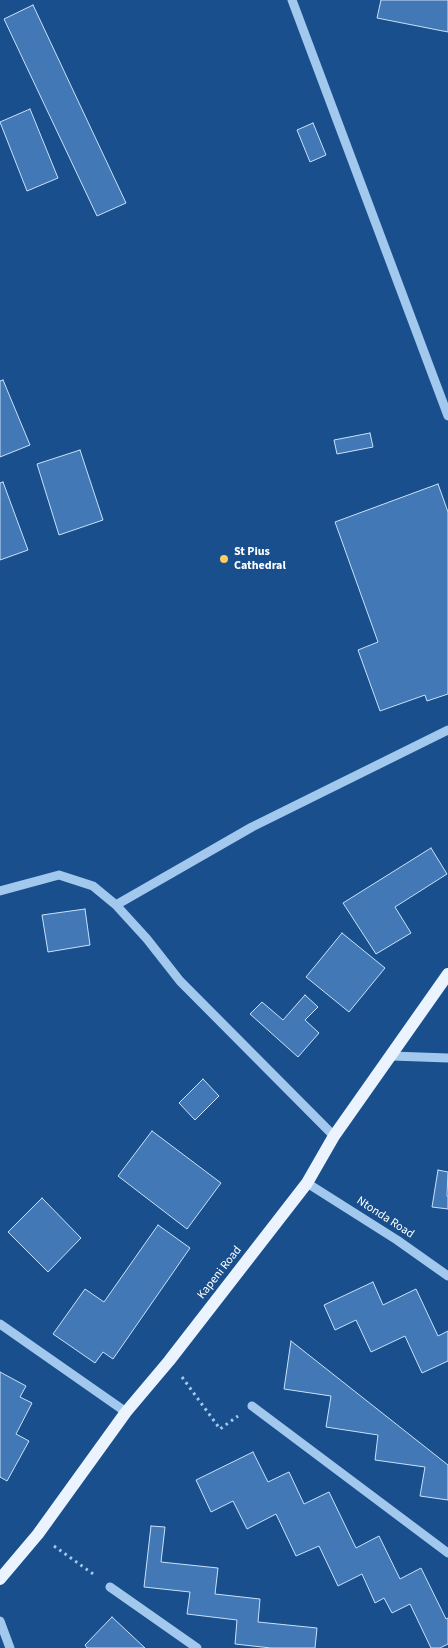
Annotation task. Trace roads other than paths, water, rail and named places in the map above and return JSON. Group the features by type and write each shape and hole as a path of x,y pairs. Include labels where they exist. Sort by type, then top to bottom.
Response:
{"main road":[{"name":"Kapeni Road","path":"0,1579 38,1534 126,1412 169,1361 307,1183 334,1136 448,974"}],"street":[{"path":"292,0 448,416"},
{"path":"116,905 252,827 448,730"},
{"path":"0,891 59,875 93,886 116,905 147,939 180,981 334,1136"},
{"path":"392,1056 448,1058"},
{"name":"Ntonda Road","path":"307,1183 397,1240 448,1276"},
{"path":"0,1324 126,1412"},
{"path":"252,1406 448,1553"},
{"path":"110,1587 197,1648"},
{"path":"0,1621 10,1648"}],"place":[{"name":"St Pius Cathedral","path":"224,559"}]}
